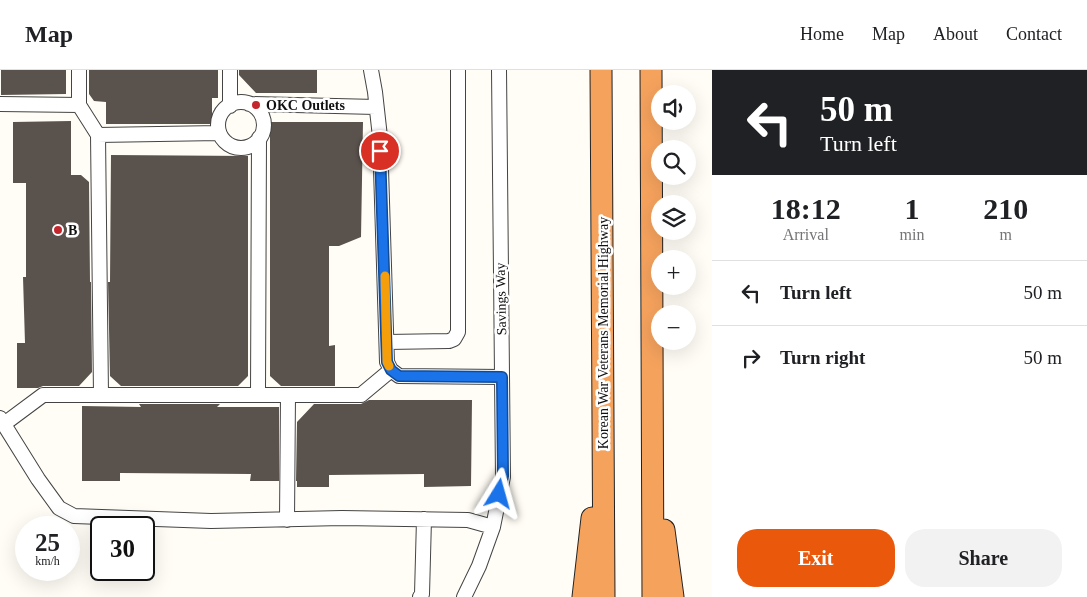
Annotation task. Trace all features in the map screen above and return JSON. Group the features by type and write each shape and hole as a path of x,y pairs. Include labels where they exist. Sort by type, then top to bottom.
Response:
{"highway":[{"name":"Korean War Veterans Memorial Highway","path":"601,70 604,597"},
{"path":"651,70 653,597"},
{"path":"583,597 603,423"},
{"path":"652,438 673,597"}],"street":[{"path":"79,70 79,105 98,135 101,395"},
{"path":"230,70 230,106"},
{"path":"371,70 380,137 387,362 391,370 399,376 502,377"},
{"path":"387,342 449,341 454,339 458,332 458,70"},
{"name":"Savings Way","path":"464,597 479,566 493,527 503,476 499,70"},
{"path":"249,104 260,114 263,121 263,129 256,142 250,146 235,148 223,140 218,126 222,112 234,104 242,102 249,104 376,107"},
{"path":"0,104 79,105"},
{"path":"98,135 219,133"},
{"path":"258,395 259,138"},
{"path":"391,370 360,395 43,395 2,421 38,479 59,508 74,516 211,521 342,518 468,520 493,527"},
{"path":"287,520 288,395"},
{"path":"420,597 422,594 424,519"}],"building":[{"path":"1,70 66,70 66,94 1,95"},
{"path":"89,70 218,70 218,98 212,98 212,124 106,124 106,102 94,101 89,94"},
{"path":"239,70 317,70 317,93 256,93 239,75"},
{"name":"B","path":"71,121 71,175 81,175 89,182 92,372 79,386 17,388 17,343 25,343 23,277 26,277 26,183 13,183 13,122"},
{"path":"270,122 363,122 361,237 339,246 329,246 329,346 335,345 335,386 281,386 270,376"},
{"path":"111,155 248,156 248,376 238,386 121,386 110,376 108,282 110,282"},
{"path":"369,400 472,400 471,486 424,487 424,474 329,475 329,487 297,487 297,422 314,404 361,404"},
{"path":"139,404 220,404 217,407 279,407 279,481 250,481 251,474 120,473 120,481 82,481 82,406 141,407"}],"slow traffic":[{"path":"385,276 387,362 389,366"}],"place":[{"name":"OKC Outlets","path":"256,105"},
{"name":"B","path":"58,230"}],"route":[{"path":"380,151 387,362 391,370 399,376 502,377 503,476 499,494"}]}
